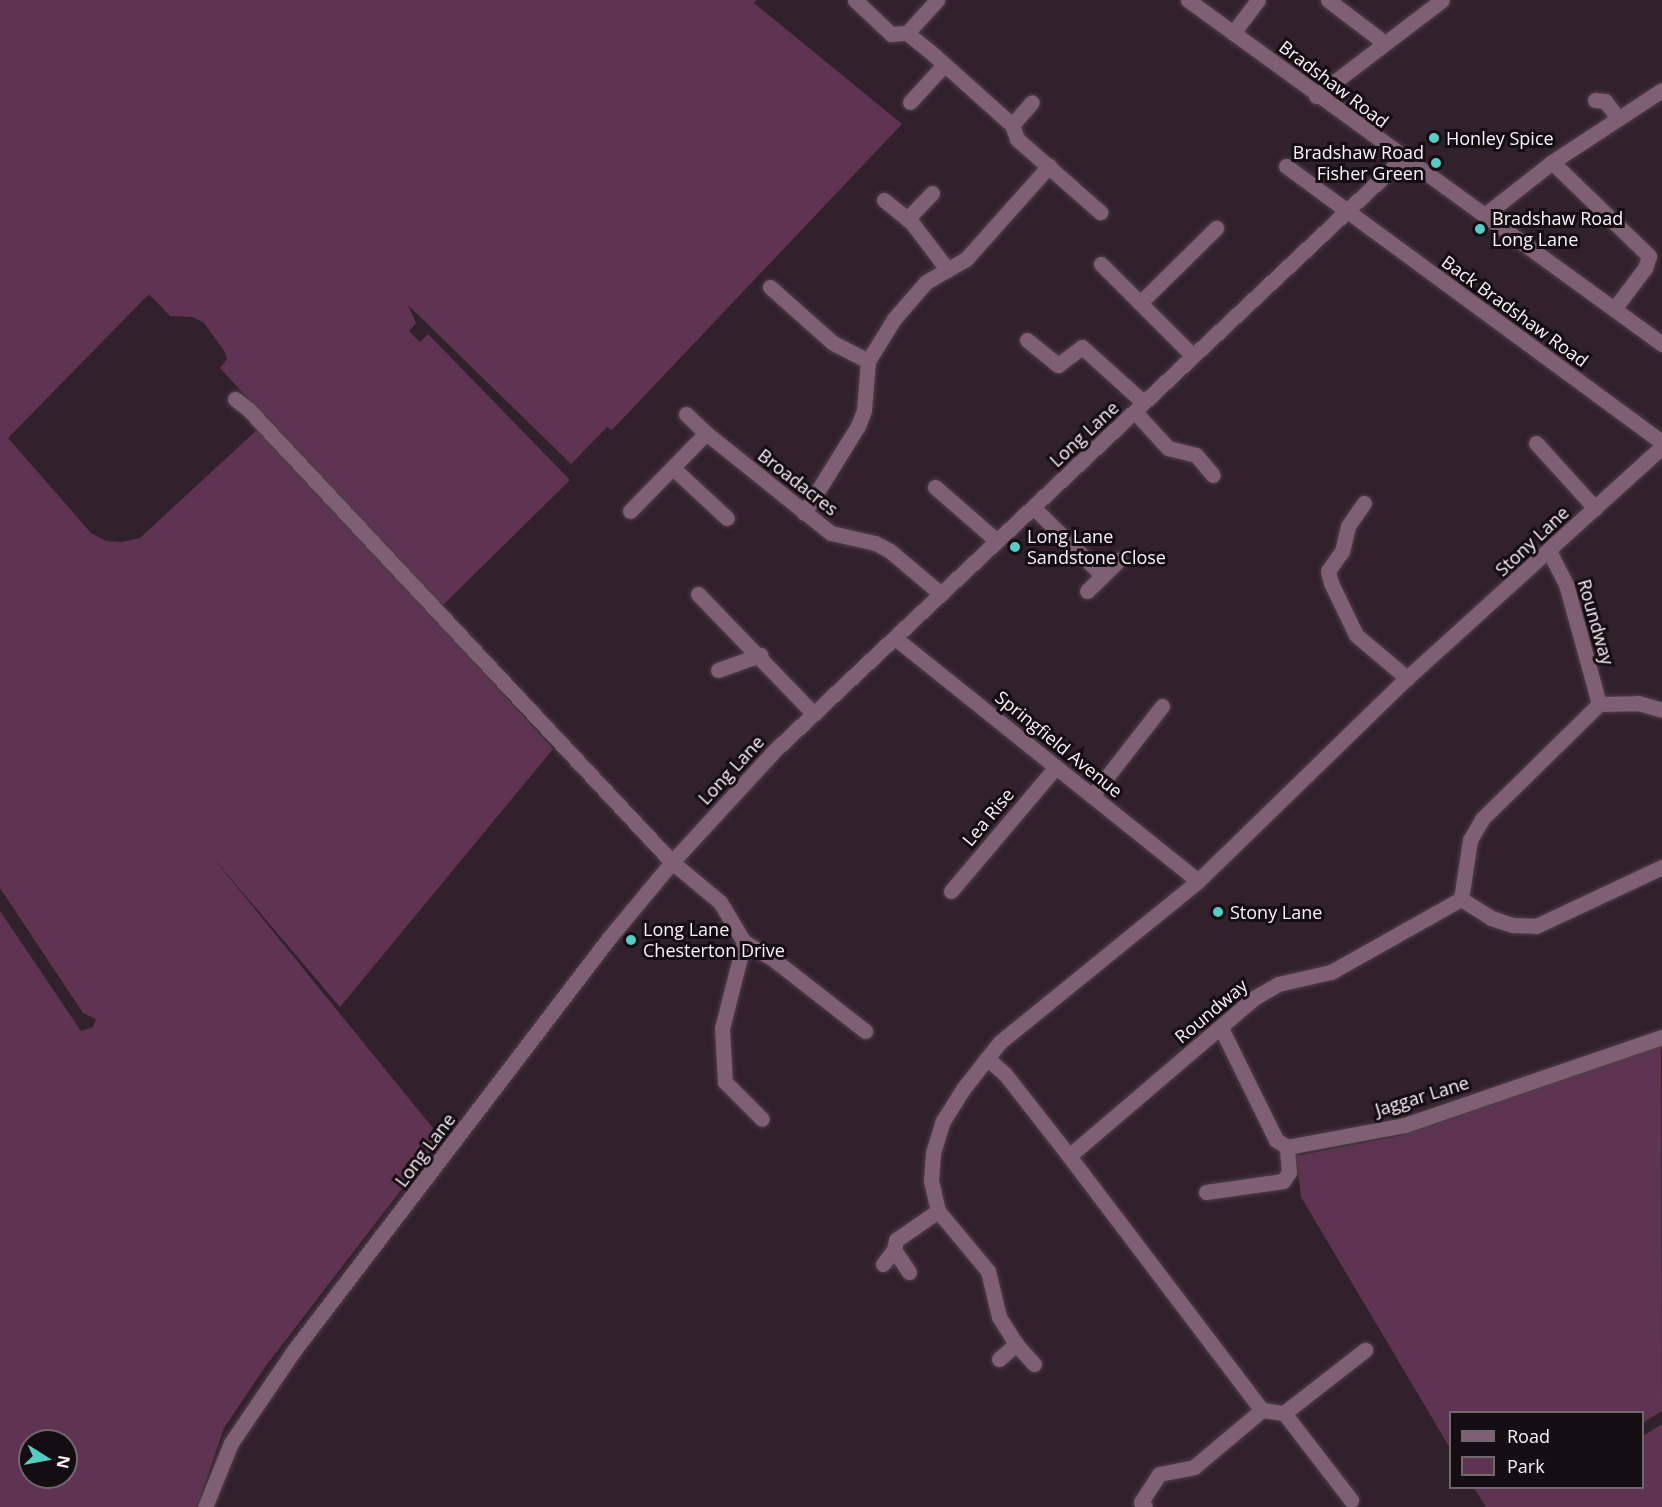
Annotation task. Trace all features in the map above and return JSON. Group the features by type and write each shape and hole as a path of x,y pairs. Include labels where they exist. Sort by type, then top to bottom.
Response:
{"street":[{"path":"855,0 891,34 907,33 937,0"},
{"name":"Bradshaw Road","path":"1188,0 1402,159 1486,214 1662,345"},
{"path":"1233,33 1258,0"},
{"path":"1328,0 1378,38"},
{"path":"1312,93 1423,0"},
{"path":"1312,93 1442,0"},
{"path":"907,33 1012,125 1017,139 1100,212"},
{"path":"910,102 943,66"},
{"path":"1486,214 1551,162 1618,118 1657,87"},
{"path":"1596,100 1605,101 1618,118"},
{"path":"1012,125 1032,102"},
{"name":"Long Lane","path":"205,1507 231,1443 295,1349 672,862 773,753 1402,159"},
{"path":"1551,162 1649,256 1645,268 1614,309"},
{"path":"804,513 858,426 864,410 868,360 894,320 926,282 966,259 1049,166"},
{"name":"Back Bradshaw Road","path":"1286,166 1333,199 1345,213 1661,450"},
{"path":"907,219 932,193"},
{"path":"884,200 924,237 947,269"},
{"path":"1140,303 1216,228"},
{"path":"1101,264 1192,356"},
{"path":"770,287 842,349 868,360"},
{"path":"1027,340 1058,365 1082,347 1139,407 1168,448 1196,455 1213,475"},
{"path":"235,399 249,410 672,862 720,902 744,942 773,959 865,1031"},
{"name":"Broadacres","path":"686,414 706,433 831,533 875,543 890,551 941,594"},
{"path":"630,511 659,478 674,470 706,433"},
{"name":"Stony Lane","path":"1536,443 1595,508"},
{"name":"Stony Lane","path":"938,1211 931,1182 933,1152 943,1121 1000,1042 1198,881 1407,678 1550,553 1595,508 1661,450"},
{"path":"674,470 727,518"},
{"path":"935,487 997,541"},
{"path":"1364,503 1348,526 1341,551 1328,571 1331,583 1356,635 1407,678"},
{"path":"1033,507 1102,574"},
{"name":"Roundway","path":"1550,553 1566,584 1599,704"},
{"path":"1087,591 1119,560"},
{"path":"698,594 760,655 814,714"},
{"name":"Springfield Avenue","path":"895,638 1198,881"},
{"path":"718,670 760,655"},
{"path":"1662,710 1638,703 1599,704 1482,819 1470,840 1461,900 1491,918 1513,925 1536,926 1662,867"},
{"path":"1092,796 1162,706"},
{"name":"Lea Rise","path":"951,891 1055,768"},
{"name":"Roundway","path":"1069,1155 1254,998 1278,984 1331,972 1461,900"},
{"path":"744,942 722,1028 725,1082 762,1119"},
{"path":"1206,1192 1283,1180 1289,1172 1287,1147 1276,1140 1221,1028"},
{"name":"Jaggar Lane","path":"1287,1147 1405,1125 1662,1036"},
{"path":"987,1058 1069,1155 1262,1410 1284,1413 1351,1500"},
{"path":"883,1264 894,1250 896,1240 938,1211 988,1271 992,1300 1016,1344 1034,1364"},
{"path":"894,1250 909,1272"},
{"path":"999,1359 1016,1344"},
{"path":"1284,1413 1365,1350"},
{"path":"1145,1507 1142,1502 1159,1474 1194,1467 1262,1410"}],"green space":[{"path":"0,0 757,0 754,3 902,124 612,430 607,427 571,464 408,305 416,323 409,331 420,342 428,334 570,480 440,608 220,368 227,359 225,352 204,323 193,317 170,316 149,294 8,438 91,533 106,541 121,542 140,538 260,427 553,749 340,1007 210,854 441,1138 265,1367 224,1428 197,1507 0,1507 0,911 81,1031 93,1027 96,1019 83,1013 0,888"},
{"path":"1661,1045 1662,1411 1644,1422 1644,1411 1449,1411 1449,1446 1301,1197 1296,1156 1403,1135"},
{"path":"1662,1424 1662,1507 1486,1507 1475,1489 1644,1489 1644,1435"}],"place":[{"name":"Honley Spice","path":"1434,138"},
{"name":"Bradshaw Road Fisher Green","path":"1436,163"},
{"name":"Bradshaw Road Long Lane","path":"1480,229"},
{"name":"Long Lane Sandstone Close","path":"1015,547"},
{"name":"Stony Lane","path":"1218,912"},
{"name":"Long Lane Chesterton Drive","path":"631,940"}]}
